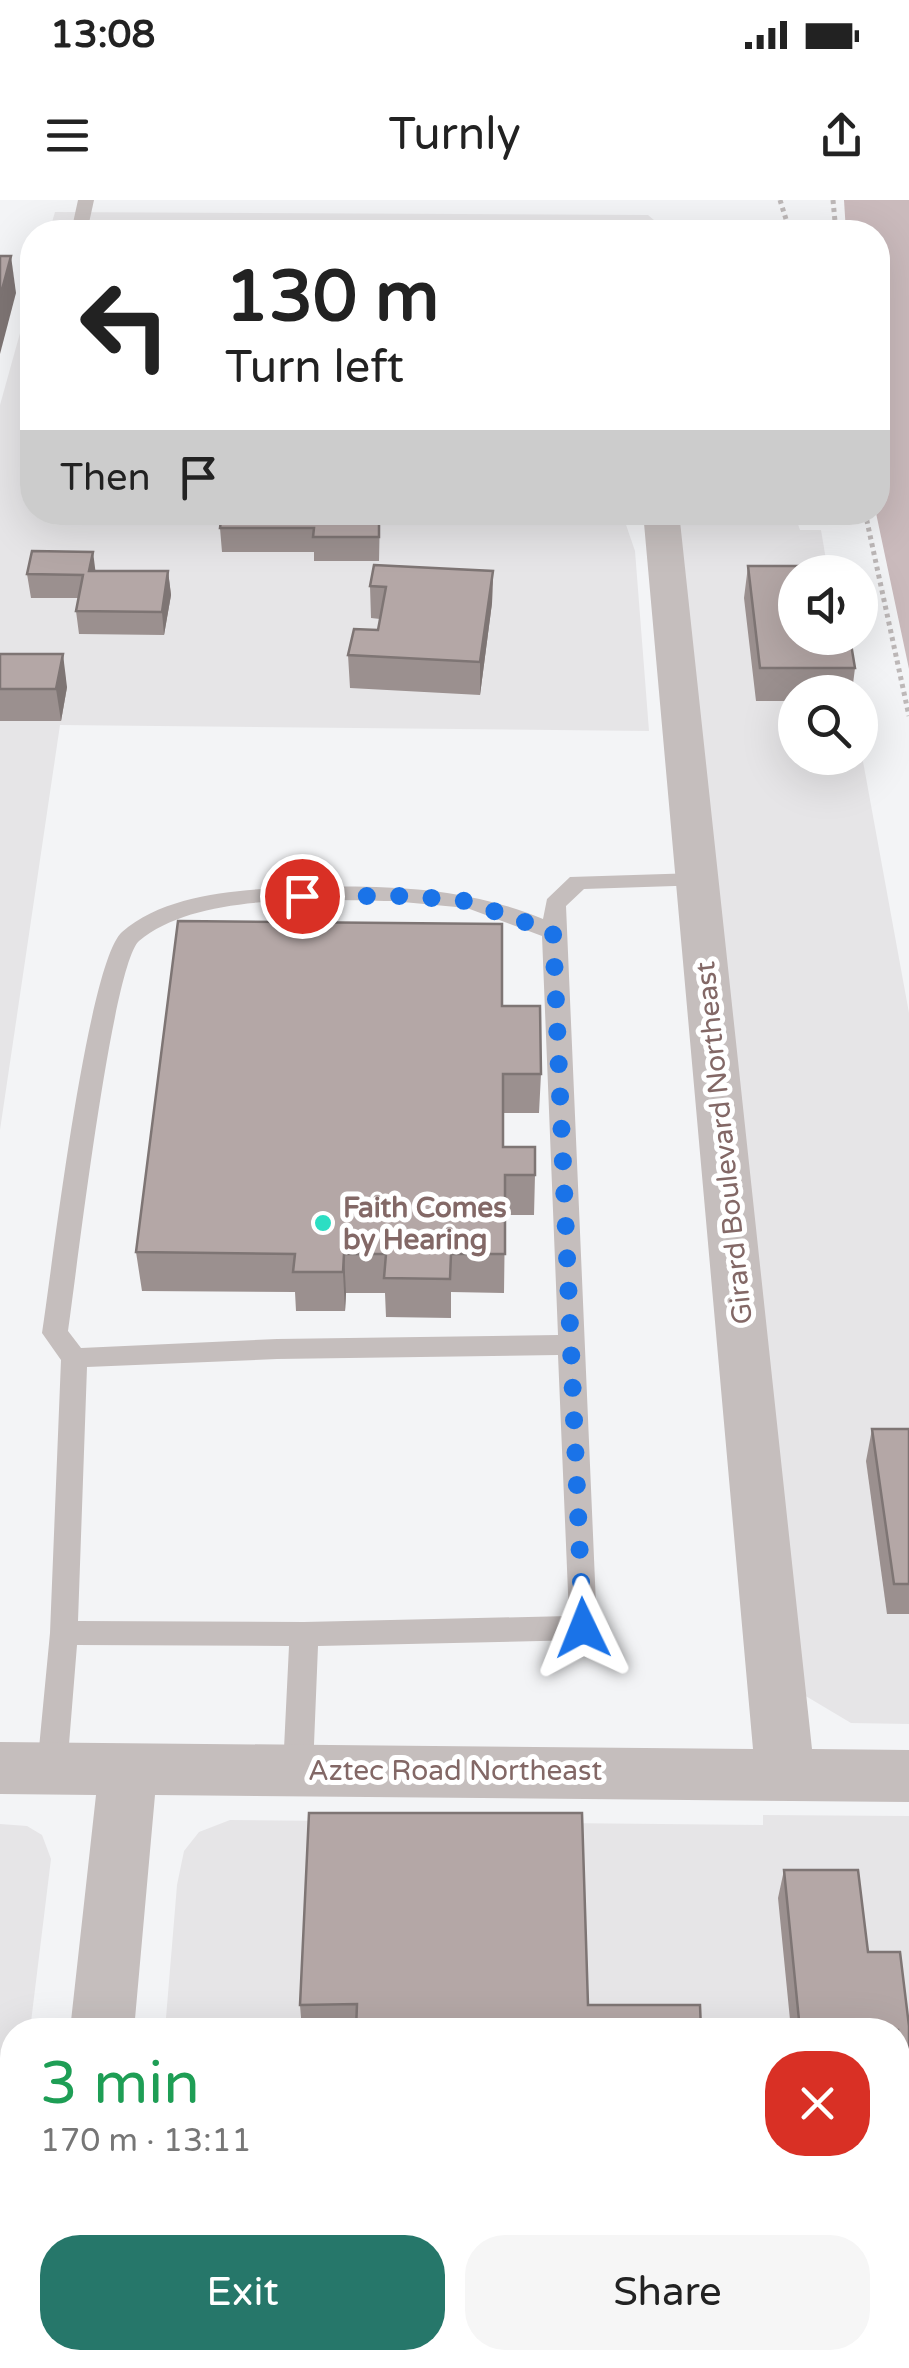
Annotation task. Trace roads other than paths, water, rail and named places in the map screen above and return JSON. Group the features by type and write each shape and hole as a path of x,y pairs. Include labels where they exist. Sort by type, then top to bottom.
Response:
{"street":[{"name":"Girard Boulevard Northeast","path":"661,525 785,1774"},
{"name":"Aztec Road Northeast","path":"26,1768 909,1776"},
{"path":"103,2018 128,1769"}],"lane":[{"path":"64,1634 583,1628 553,932 555,904 578,882 697,880"},
{"path":"26,1768 64,1634 74,1358 56,1333 96,1058 119,954 129,937 156,918 202,904 274,896 410,896 466,901 553,932"},
{"path":"74,1358 277,1348 571,1345"},
{"path":"298,1768 304,1634"}],"place":[{"name":"Faith Comes by Hearing","path":"323,1223"}]}
